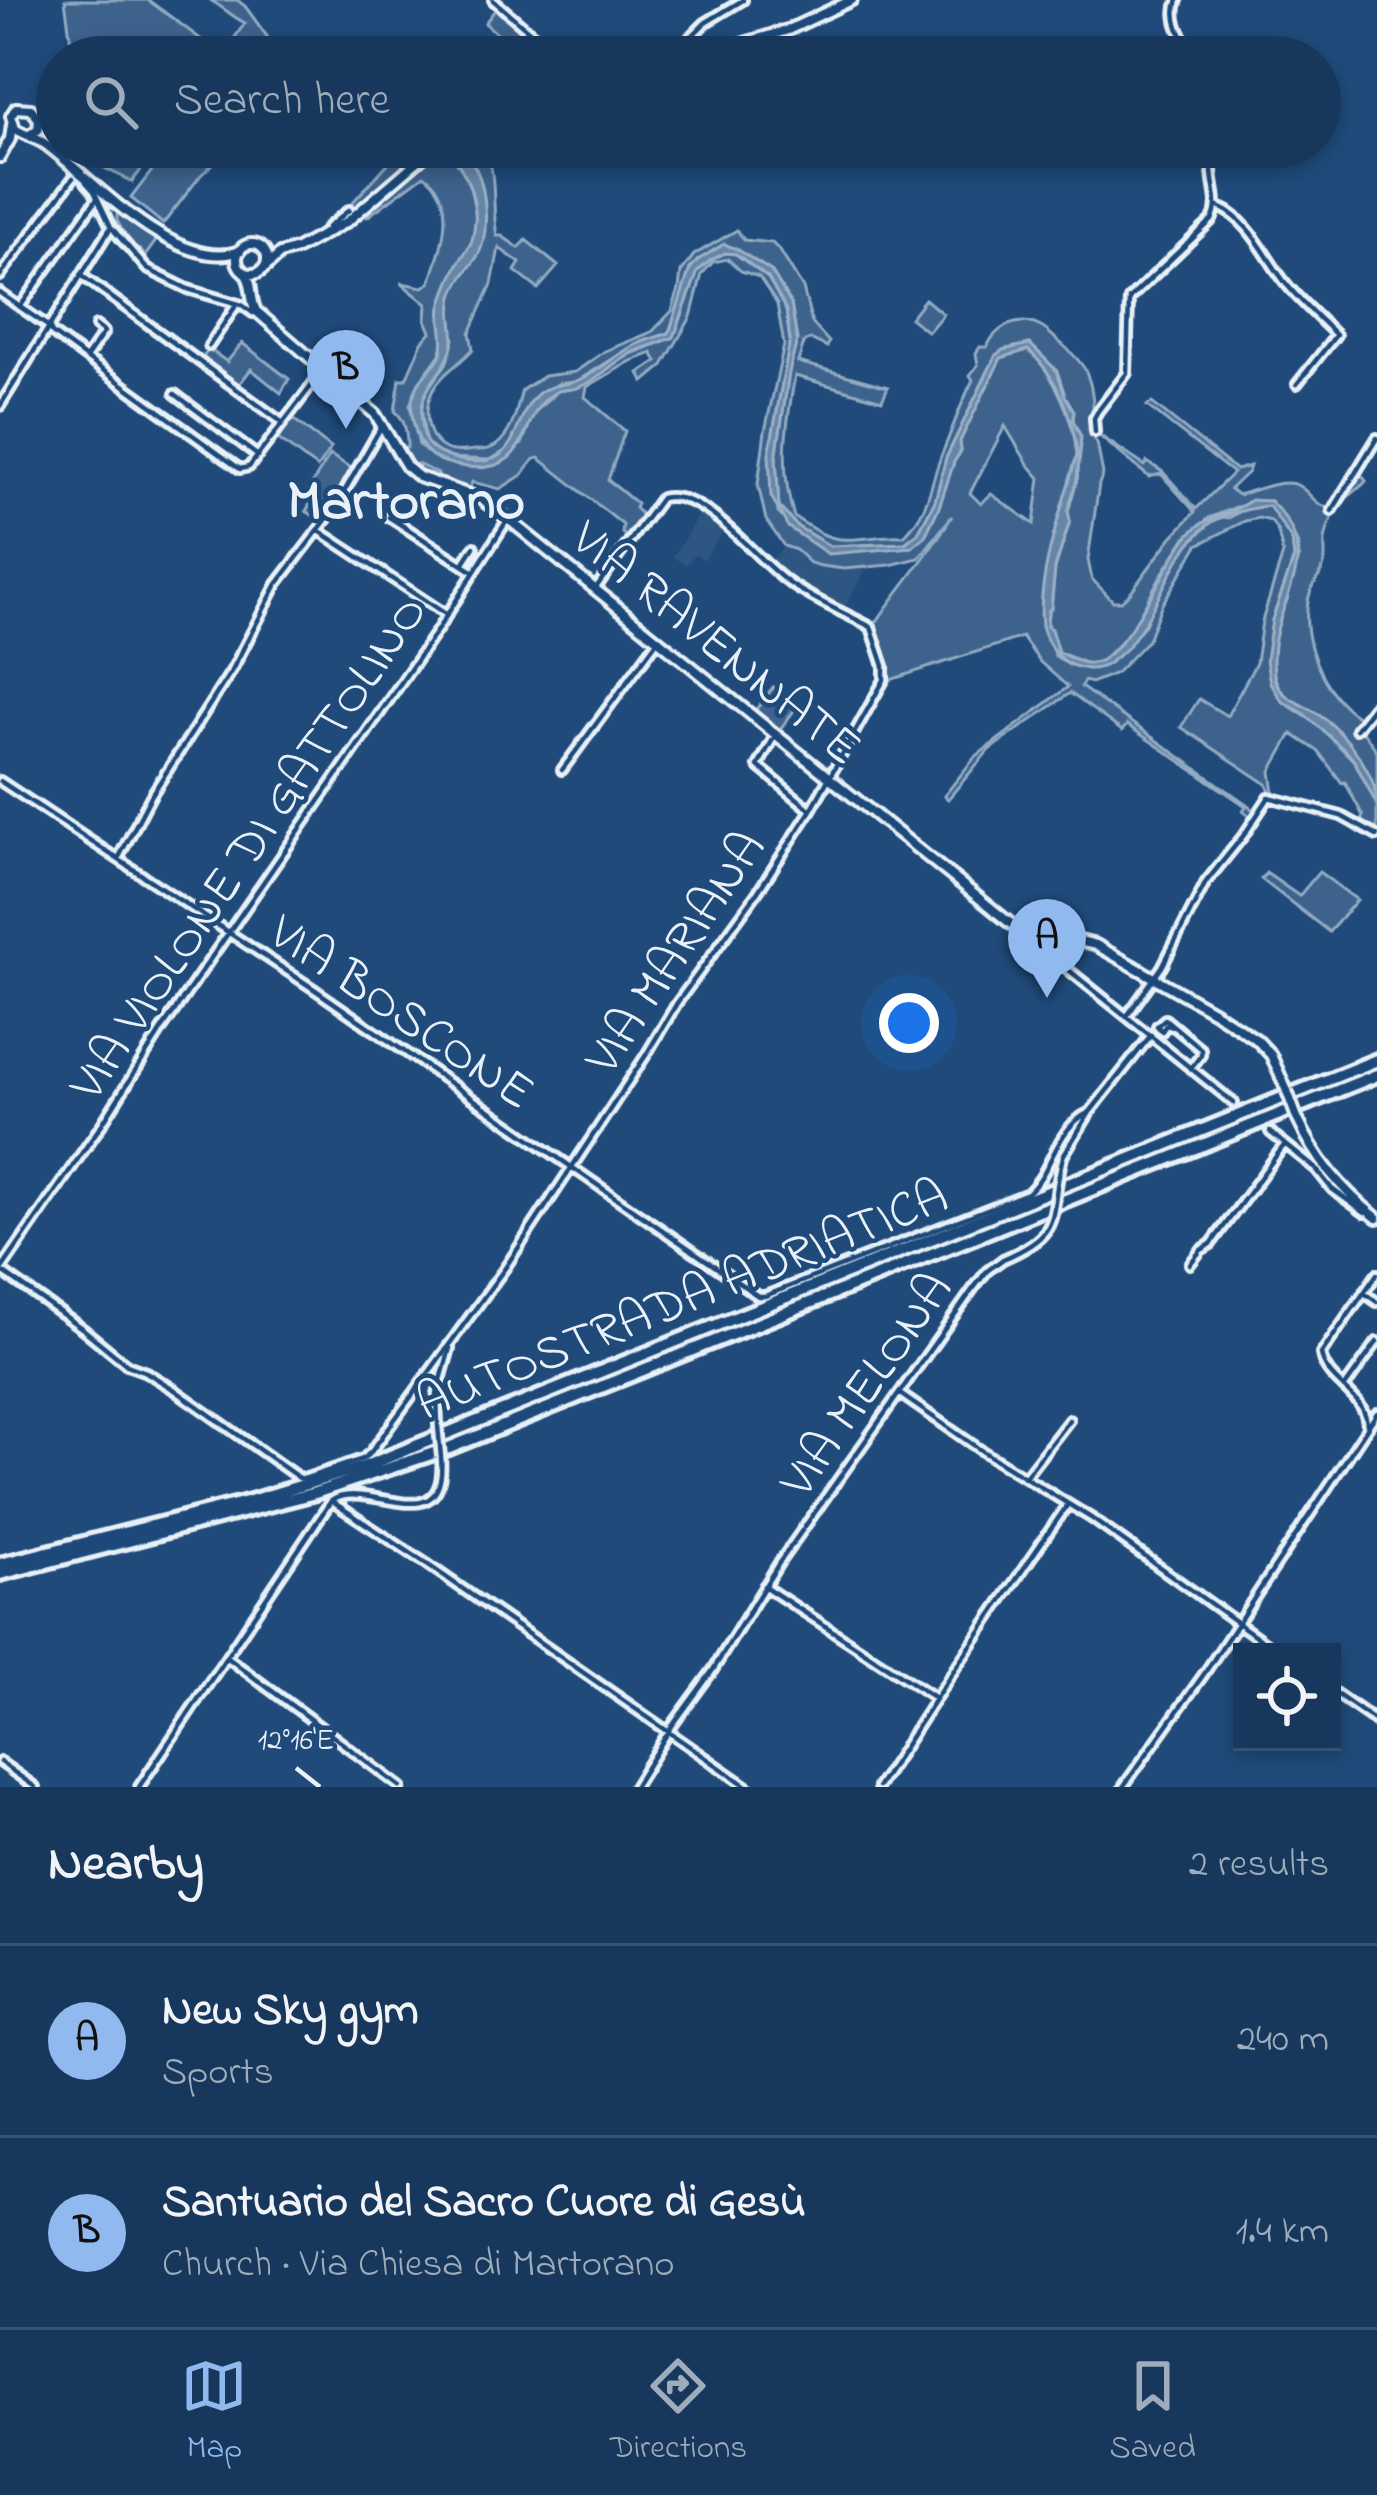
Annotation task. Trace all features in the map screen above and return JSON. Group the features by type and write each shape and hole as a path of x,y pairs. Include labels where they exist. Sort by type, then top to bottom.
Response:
{"highway":[{"name":"AUTOSTRADA ADRIATICA","path":"0,1564 247,1502 366,1466 1377,1060"},
{"name":"AUTOSTRADA ADRIATICA","path":"0,1574 315,1493 449,1448 1377,1076"}],"main road":[{"path":"768,36 852,0"},
{"path":"36,115 26,107 3,108 11,122 36,139"},
{"path":"1,155 10,139 16,108"},
{"path":"1,155 15,139 36,129"},
{"path":"69,168 155,232 199,251 221,254 254,244 280,254"},
{"path":"221,254 252,274 280,254 348,221 411,168"},
{"path":"248,300 268,257 264,249"},
{"path":"240,251 241,269"},
{"name":"VIA RAVENNATE","path":"241,269 249,278 248,300 262,319 363,402 418,477 481,499 508,519 1011,924 1096,945 1257,1040 1270,1055 1318,1160 1374,1215"},
{"name":"VIA RAVENNATE","path":"248,300 274,328"}],"street":[{"path":"493,0 535,36"},
{"path":"689,36 743,0"},
{"path":"1178,0 1176,22 1184,36"},
{"path":"1095,432 1094,418 1126,373 1129,299 1212,220 1219,207 1211,168"},
{"path":"0,276 77,176 94,191 111,227 157,275 208,297 248,300"},
{"path":"20,307 96,200"},
{"path":"1219,207 1246,228 1289,288 1336,335 1297,384"},
{"path":"334,225 350,210"},
{"path":"0,406 111,227"},
{"path":"81,275 283,423"},
{"path":"0,293 240,469 249,467 324,370"},
{"path":"209,346 248,300"},
{"path":"86,358 104,332 97,326"},
{"path":"175,394 258,456"},
{"path":"118,859 151,796 232,670 277,584 334,511 382,424"},
{"path":"1332,511 1377,438"},
{"name":"VIA MARIANA","path":"0,1270 127,1365 175,1390 299,1478 363,1459 505,1268 677,1003 758,893 884,680 871,627 785,580 704,508 668,496 656,504 595,589"},
{"path":"389,517 474,572"},
{"name":"VIA VIOLONE DI GATTOLINO","path":"0,1270 508,519"},
{"path":"318,530 447,615"},
{"path":"463,564 474,547"},
{"path":"562,770 658,640"},
{"path":"1356,728 1377,702"},
{"path":"776,734 758,766 811,809"},
{"name":"VIA BOSCONE","path":"0,781 314,989 751,1293 765,1297 1028,1193 1039,1183 1059,1140 1079,1117 1090,1112"},
{"path":"1127,1016 1155,978 1206,882 1269,797 1353,821 1377,836"},
{"name":"VIA RAVENNATE","path":"1011,924 1234,1103"},
{"path":"1035,931 1037,946"},
{"path":"1174,1027 1201,1049 1191,1068"},
{"name":"VIA MELONA","path":"634,1787 764,1586 987,1271 1046,1233 1063,1157 1090,1112 1151,1035"},
{"path":"1270,1132 1361,1213 1374,1215"},
{"path":"1190,1264 1211,1244 1286,1144"},
{"path":"1366,1429 1365,1408 1324,1369 1321,1354 1377,1274"},
{"path":"1364,1293 1377,1302"},
{"name":"VIA MARIANA","path":"345,1495 416,1504 426,1500 441,1481 437,1394 451,1342"},
{"path":"1344,1388 1377,1342"},
{"path":"899,1394 1068,1504 1266,1643"},
{"path":"1123,1787 1377,1414"},
{"path":"1025,1477 1069,1420"},
{"path":"139,1787 332,1501 345,1495"},
{"path":"344,1510 345,1495"},
{"path":"332,1501 748,1787"},
{"path":"878,1787 1068,1504"},
{"path":"764,1586 936,1699"},
{"path":"226,1657 401,1787"},
{"path":"1341,1697 1377,1722"},
{"path":"0,1762 35,1787"}],"shaded area":[{"path":"65,0 148,0 197,36 70,36"},
{"path":"210,0 237,0 267,36 236,36 245,23"},
{"path":"497,7 532,36 500,36 485,23"},
{"path":"104,168 142,168 132,182"},
{"path":"154,168 208,168 163,224 131,198"},
{"path":"384,168 461,168 468,178 476,215 472,243 457,266 441,308 441,353 410,405 419,445 426,452 483,468 522,444 534,413 558,391 577,388 631,354 674,337 698,271 725,253 736,254 768,278 786,310 790,341 769,454 778,513 828,553 912,547 925,536 961,451 960,441 1001,357 1028,350 1062,398 1077,455 1046,580 1042,627 1055,656 1069,665 1108,663 1145,625 1184,549 1210,523 1244,509 1269,506 1292,540 1294,558 1272,620 1267,660 1270,682 1282,701 1317,724 1355,762 1377,805 1377,835 1360,823 1363,816 1345,782 1318,751 1292,734 1271,771 1272,796 1267,784 1181,727 1199,699 1227,716 1256,663 1262,621 1283,554 1271,521 1245,521 1198,545 1161,606 1148,640 1116,673 1091,683 1084,681 1081,687 1248,805 1256,813 1253,819 1243,811 1246,806 1127,725 1122,731 1070,693 989,750 948,799 944,796 975,757 1068,687 1040,662 1022,637 884,685 888,672 873,627 952,516 919,558 890,565 821,566 784,546 766,520 758,484 784,345 777,304 759,277 741,271 728,259 713,262 702,274 691,317 662,367 644,382 639,373 657,361 652,353 587,387 585,397 625,431 608,480 637,504 642,515 629,538 622,533 623,525 539,458 500,489 472,482 469,490 437,481 438,474 417,464 411,467 401,449 407,448 405,428 395,411 400,379 406,379 431,332 427,304 401,283 423,287 430,283 445,211 435,185 424,175 367,217 352,203","holes":["1005,426 1040,478 1034,524 991,494 981,504 970,493"]},
{"path":"461,168 475,168 485,201 485,226 477,257 453,296 450,353 424,398 424,432 435,451 478,462 493,459 512,441 539,393 581,379 635,345 669,333 690,269 724,244 771,271 791,304 797,340 776,458 779,507 798,527 830,546 905,543 918,533 935,501 946,458 996,355 1030,344 1057,371 1081,437 1070,521 1048,611 1047,626 1058,652 1084,663 1105,657 1131,628 1194,530 1251,500 1270,501 1287,521 1296,541 1297,560 1275,639 1275,681 1288,697 1318,714 1349,742 1372,780 1377,805 1347,752 1282,701 1270,682 1266,660 1272,620 1294,558 1292,540 1269,506 1221,518 1193,539 1139,632 1109,663 1096,669 1079,667 1053,650 1042,625 1043,585 1077,455 1062,398 1028,350 1001,358 960,441 961,451 939,507 925,536 912,547 828,554 788,527 771,496 769,454 790,341 786,310 768,278 736,254 725,253 698,271 674,337 631,353 591,381 545,400 515,452 504,461 467,467 432,456 417,435 412,403 420,382 441,353 441,307 475,228 474,202"},
{"path":"490,168 497,236 519,248 526,240 558,266 538,289 515,271 520,263 499,248 492,284 470,333 473,349 442,378 430,397 428,422 434,438 449,450 497,445 512,424 522,390 544,376 575,372 605,351 652,332 672,311 681,272 694,255 737,230 744,240 772,243 780,251 803,288 812,323 829,342 827,347 810,339 804,342 798,362 888,387 882,400 795,376 785,464 789,499 794,517 817,531 849,539 904,536 926,504 973,380 970,375 978,365 976,353 996,333 1025,322 1047,331 1073,355 1090,382 1094,439 1103,474 1088,560 1092,579 1113,601 1130,593 1195,512 1161,474 1149,477 1096,433 1145,466 1147,462 1163,472 1196,509 1233,473 1147,406 1152,403 1236,470 1250,466 1230,489 1238,495 1293,484 1333,508 1353,474 1360,473 1366,481 1342,502 1330,523 1324,565 1310,593 1307,627 1324,679 1346,707 1359,717 1377,698 1377,709 1362,730 1377,751 1377,791 1339,732 1288,697 1276,681 1273,637 1299,559 1298,543 1270,501 1209,518 1187,536 1131,631 1102,661 1087,664 1058,652 1047,626 1048,611 1070,521 1081,446 1074,411 1057,371 1030,344 996,355 946,458 935,501 918,533 905,543 830,547 798,527 779,507 776,458 797,340 791,304 771,271 725,245 690,269 669,333 635,345 574,383 559,383 532,400 515,440 505,451 490,460 452,458 437,452 425,441 421,402 446,364 454,339 449,319 453,296 482,245 476,169"},
{"path":"117,208 158,238 146,255 147,263 117,221"},
{"path":"925,299 943,314 928,332 910,318"},
{"path":"242,343 289,379 281,393 251,369 238,386 202,358 209,349 227,362"},
{"path":"292,418 331,448 317,468 278,439"},
{"path":"330,455 354,470 320,520 306,511 314,497 307,492"},
{"path":"702,509 725,528 704,560 695,554 686,565 673,557"},
{"path":"784,546 802,557 844,569 867,567 842,612 767,565"},
{"path":"773,687 798,705 778,732 754,712"},
{"path":"1319,872 1357,900 1329,932 1261,879 1266,873 1299,896"}],"place":[{"name":"Santuario del Sacro Cuore di Gesù","path":"346,429"},
{"name":"New Sky gym","path":"1047,998"}],"district":[{"name":"Martorano","path":"406,498"}]}
